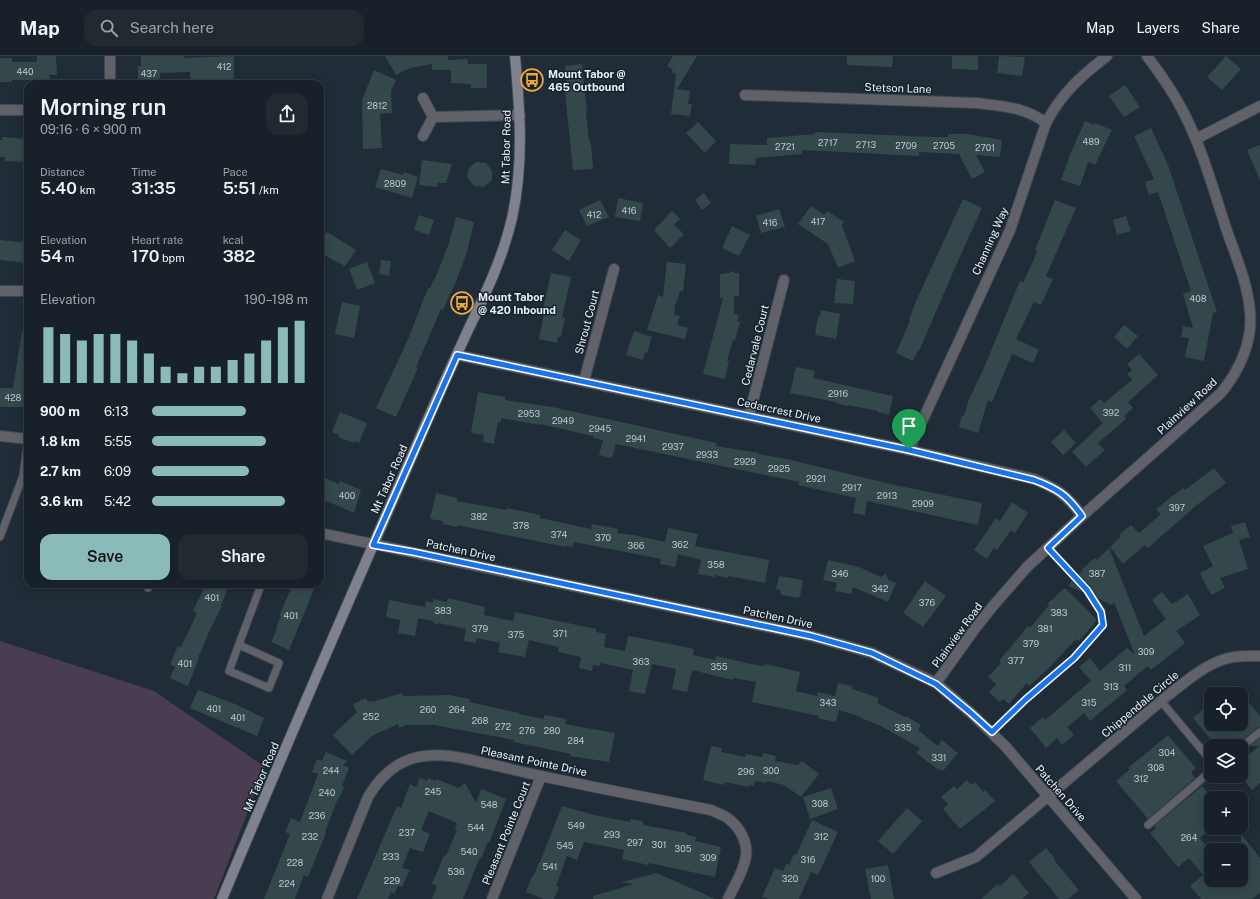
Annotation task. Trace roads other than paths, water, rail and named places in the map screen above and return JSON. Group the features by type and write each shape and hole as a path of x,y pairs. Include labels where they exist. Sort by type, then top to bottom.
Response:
{"street":[{"path":"110,56 110,80"},
{"name":"Mt Tabor Road","path":"222,899 373,545 499,262 512,220 520,167 520,115 515,56"},
{"name":"Channing Way","path":"909,450 1010,230 1046,124 1054,107 1085,72 1107,56"},
{"name":"Plainview Road","path":"936,684 974,630 1027,567 1082,516 1221,393 1236,372 1242,359 1255,313 1196,139 1179,103 1147,56"},
{"name":"Stetson Lane","path":"745,95 976,102 1026,111 1036,116 1046,124"},
{"path":"423,98 434,116"},
{"path":"1196,139 1260,106"},
{"path":"0,110 24,110"},
{"path":"434,116 520,115"},
{"path":"422,136 434,116"},
{"name":"Shrout Court","path":"584,381 614,269"},
{"name":"Cedarvale Court","path":"749,416 784,280"},
{"path":"0,290 24,291"},
{"name":"Cedarcrest Drive","path":"457,355 909,450 1034,480 1052,486 1066,496 1082,516"},
{"path":"0,436 24,439"},
{"name":"Patchen Drive","path":"324,534 811,636 872,653 936,684 992,732 1049,796 1136,899"},
{"name":"Chippendale Circle","path":"936,873 976,857 1196,673 1226,658 1247,655 1260,656"},
{"name":"Pleasant Pointe Drive","path":"326,899 368,797 377,783 389,770 402,762 418,756 437,755 461,758 541,776 711,810 731,820 740,832 745,843 746,855 743,868 728,899"},
{"name":"Pleasant Pointe Court","path":"492,899 541,776"}],"lane":[{"path":"0,537 24,479"},
{"path":"992,732 1025,700 1074,658 1103,625 1101,612 1087,590 1048,548"},
{"path":"239,645 279,663 269,688 229,672 260,588"},
{"path":"1161,701 1204,753"},
{"path":"1248,741 1260,732"},
{"path":"1148,825 1204,776"}],"place":[{"name":"Mount Tabor @ 465 Outbound","path":"532,80"},
{"name":"Mount Tabor @ 420 Inbound","path":"462,303"}]}
